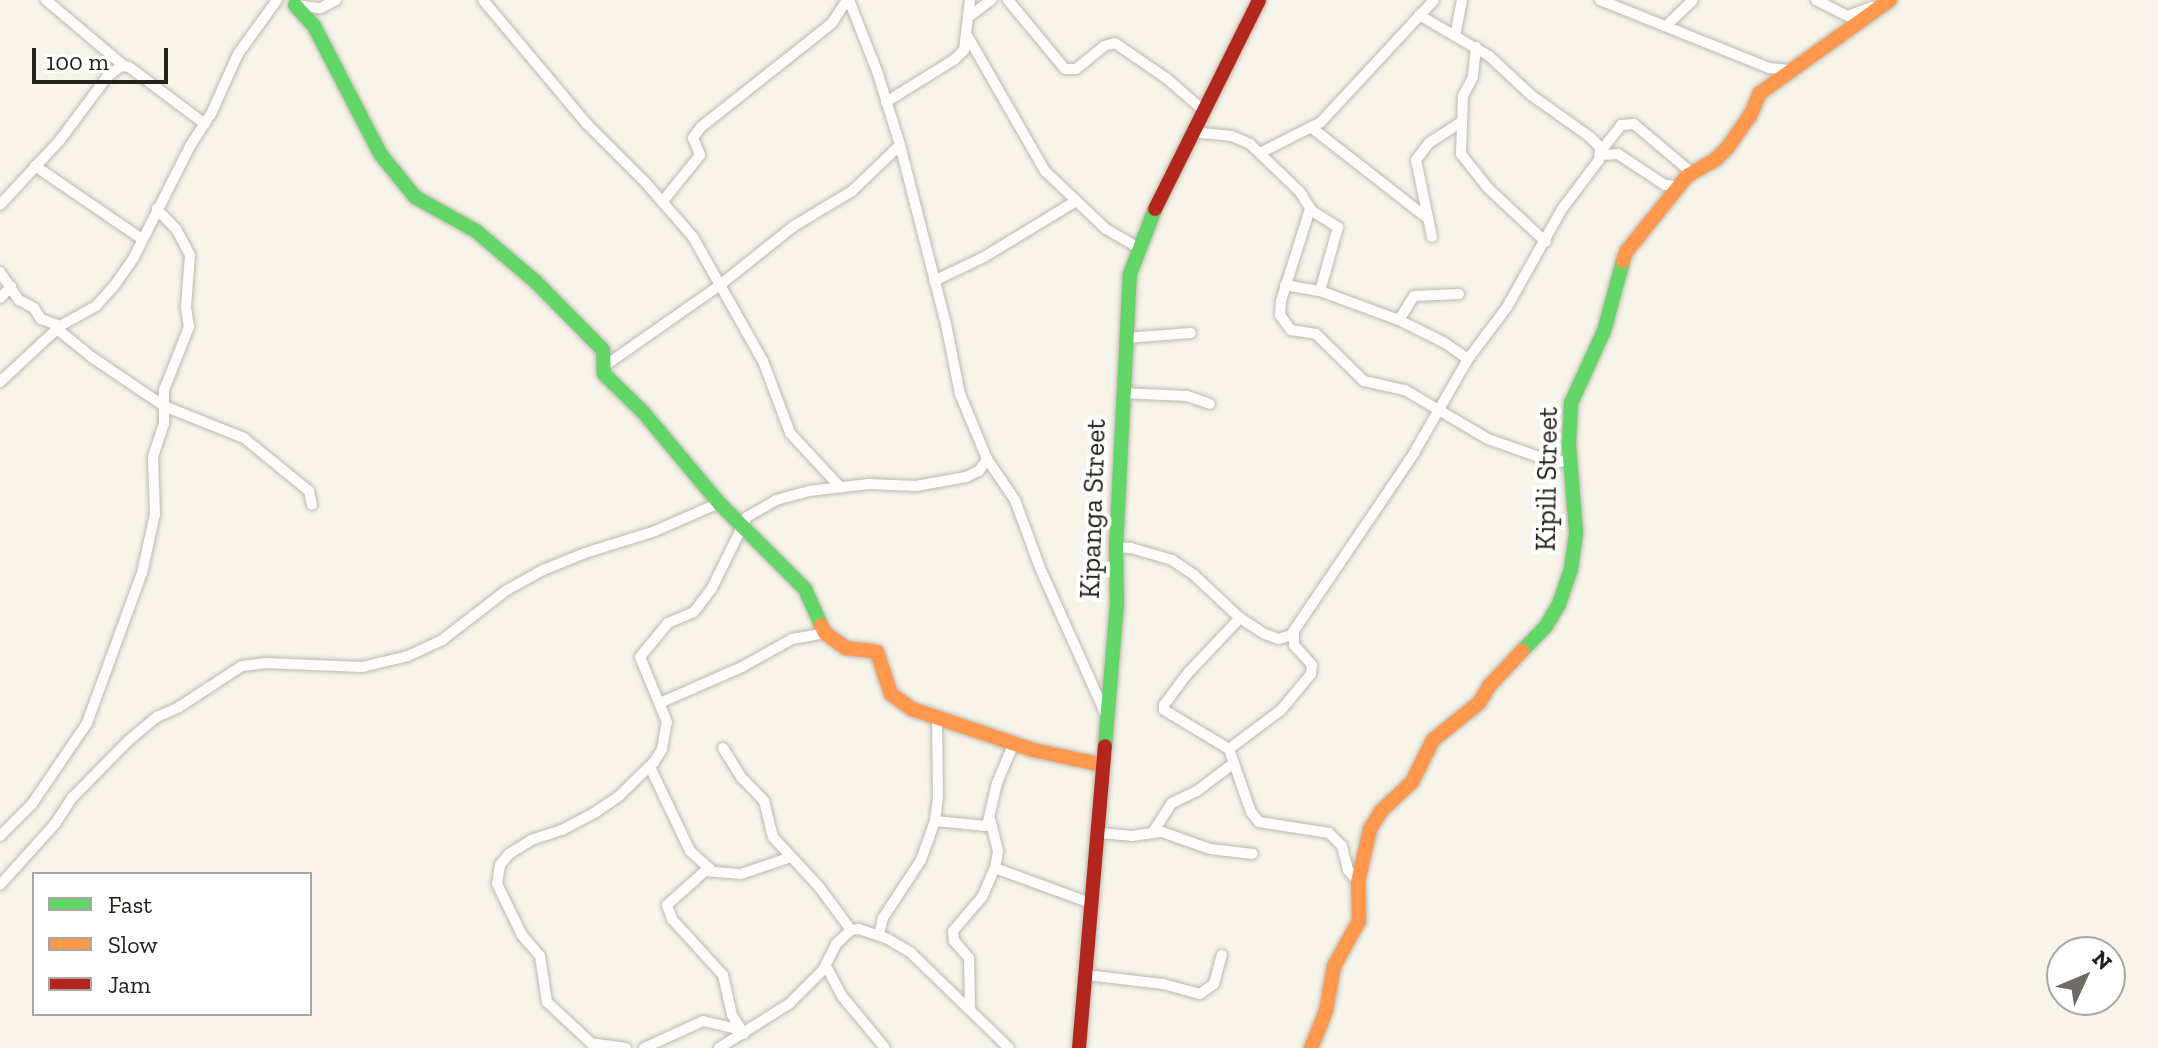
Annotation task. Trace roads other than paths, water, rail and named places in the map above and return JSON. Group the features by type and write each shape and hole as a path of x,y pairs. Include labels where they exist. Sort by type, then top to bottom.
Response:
{"street":[{"path":"46,0 124,66 205,124"},
{"path":"0,382 58,327 102,301 142,239 205,124 238,54 277,0"},
{"path":"293,2 321,8 336,0"},
{"path":"483,0 587,124 663,201 693,237 763,361 786,415 789,432 840,487"},
{"path":"663,201 700,155 693,138 701,127 832,23 848,0"},
{"path":"848,0 900,145 960,394 987,459 1015,500 1040,568 1108,719"},
{"path":"886,102 955,59 968,37 970,0"},
{"path":"971,15 991,0"},
{"path":"1008,0 1065,69 1076,69 1104,46 1115,43 1166,78 1203,110"},
{"name":"Kipanga Street","path":"1079,1048 1117,604 1122,393 1130,274 1191,132 1259,0"},
{"path":"1260,153 1312,128 1434,0"},
{"path":"1455,36 1462,0"},
{"path":"1600,0 1769,68 1793,70"},
{"path":"1666,26 1693,0"},
{"path":"1816,0 1848,16 1889,0"},
{"name":"Kipili Street","path":"1311,1048 1326,1011 1334,966 1359,921 1358,882 1370,829 1388,804 1412,782 1432,742 1479,703 1488,687 1524,652 1557,609 1571,569 1576,540 1570,459 1571,403 1579,379 1604,331 1623,259 1678,186 1728,147 1750,116 1760,93 1889,0"},
{"path":"293,2 303,18 314,26 381,155 415,197 476,231 535,281 604,352 604,374 688,463 719,503 805,589 825,633 846,648 877,652 891,694 912,709 1014,743 1103,765"},
{"path":"1419,15 1476,47 1531,95 1599,144 1601,153"},
{"path":"968,37 1033,154 1106,229 1139,248"},
{"path":"1476,47 1473,77 1463,96 1459,148 1464,161 1546,242"},
{"path":"0,205 107,77 124,66"},
{"path":"1432,237 1416,165 1418,154 1460,123"},
{"path":"1116,547 1131,548 1172,560 1194,575 1240,618 1279,639 1294,632 1414,453 1468,359 1502,315 1562,209 1621,125 1634,124 1692,173"},
{"path":"1312,128 1426,217"},
{"path":"1191,132 1241,138 1300,192 1310,209 1339,230 1320,291"},
{"path":"603,367 720,285 794,226 852,191 900,145"},
{"path":"1601,153 1618,154 1665,185 1678,186"},
{"path":"35,166 142,239"},
{"path":"934,281 984,257 1076,201"},
{"path":"0,836 32,804 87,723 105,681 142,573 155,514 153,457 164,424 166,381 189,327 186,307 191,259 176,229 157,209"},
{"path":"1310,209 1285,285 1280,315 1291,330 1316,334 1364,381 1405,390 1436,411 1495,442 1556,463 1570,459"},
{"path":"0,272 15,296 34,308 41,319 58,327 93,358 164,406 244,438 309,491 312,505"},
{"path":"1285,285 1320,291 1399,320 1468,359"},
{"path":"0,298 11,287"},
{"path":"1399,320 1414,296 1459,294"},
{"path":"1125,338 1191,333"},
{"path":"1122,393 1187,396 1210,404"},
{"path":"626,1048 591,1043 547,1002 541,958 522,935 496,876 502,861 516,848 597,811 650,767 666,734 662,702 640,664 640,657 668,623 690,615 712,588 741,526 752,512 776,500 809,491 840,487 916,486 966,477 979,471 987,459"},
{"path":"0,885 55,824 79,790 128,741 157,717 179,707 242,666 265,663 362,667 408,656 442,640 507,590 543,570 655,531 719,503"},
{"path":"1240,618 1188,673 1163,706 1166,712 1229,749 1251,812 1259,822 1329,833 1342,846 1348,870 1358,882"},
{"path":"1229,749 1281,710 1311,674 1312,665 1294,645 1294,632"},
{"path":"662,702 742,667 792,639 825,633"},
{"path":"879,935 883,918 921,860 935,821 938,798 937,719"},
{"path":"970,1008 969,958 954,941 953,931 982,897 995,868 998,851 990,820 997,783 1014,743"},
{"path":"723,748 742,778 764,801 773,837 851,930 879,935 910,952 1009,1048"},
{"path":"1153,832 1172,803 1197,791 1234,763"},
{"path":"650,767 690,851 710,869 741,874 791,857"},
{"path":"935,821 984,828 990,820"},
{"path":"1099,833 1132,836 1153,832 1172,835 1210,849 1253,854"},
{"path":"995,868 1093,904"},
{"path":"710,869 671,900 667,913 723,975 732,1015 742,1032"},
{"path":"719,1048 789,1004 826,966 836,944 851,930"},
{"path":"1087,975 1163,984 1200,994 1214,984 1222,955"},
{"path":"826,966 842,996 885,1048"},
{"path":"644,1048 703,1021 742,1032"}]}
